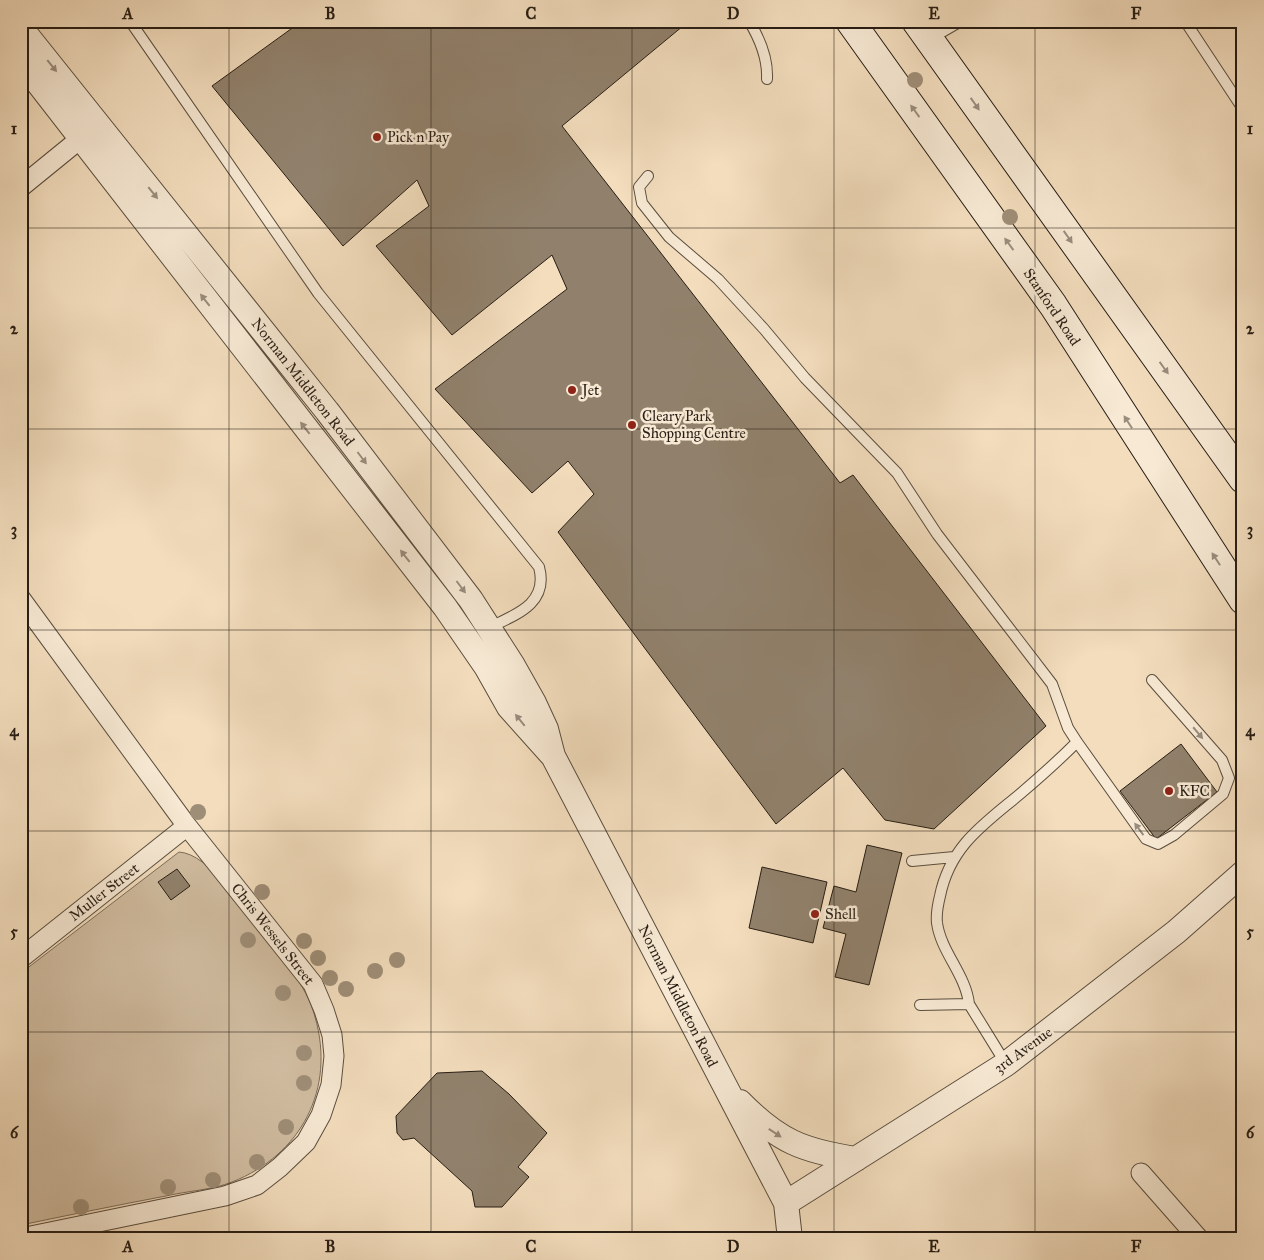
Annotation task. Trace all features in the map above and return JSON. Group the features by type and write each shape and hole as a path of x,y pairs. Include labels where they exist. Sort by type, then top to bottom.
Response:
{"main road":[{"name":"Stanford Road","path":"850,21 1053,304 1243,600"},
{"path":"923,31 1243,480"}],"street":[{"name":"Norman Middleton Road","path":"21,28 90,131 477,633 509,707 553,756 786,1203 790,1239"},
{"name":"Norman Middleton Road","path":"21,61 90,131"},
{"path":"21,187 90,131"},
{"name":"Chris Wessels Street","path":"21,599 187,826 313,984 328,1023 334,1056 331,1085 322,1116 306,1142 280,1168 257,1185 225,1196 21,1238"},
{"name":"Muller Street","path":"21,958 187,826"},
{"name":"3rd Avenue","path":"786,1203 1006,1064 1176,932 1243,873"},
{"path":"726,1089 753,1115 787,1140 803,1149 856,1159"},
{"path":"1140,1173 1199,1239"}],"lane":[{"path":"130,21 318,293 539,567 539,591 532,604 477,633"},
{"path":"749,21 759,38 767,68 766,79"},
{"path":"923,31 961,21"},
{"path":"1185,21 1243,109"},
{"path":"648,176 640,187 642,203 670,237 718,279 764,329 805,378 897,473 937,534 1052,684 1068,728 1146,839 1154,844 1167,840 1223,794 1229,778 1222,760 1152,680"},
{"path":"1006,1064 969,1004 968,992 946,951 937,923 943,878 954,857 982,824 1052,767 1077,742"},
{"path":"912,861 954,857"},
{"path":"920,1005 969,1004"}],"shaded area":[{"path":"179,852 191,855 214,872 285,962 306,993 315,1017 320,1044 321,1069 316,1094 307,1116 294,1137 277,1155 256,1170 232,1182 208,1189 174,1194 21,1225 21,973"}],"building":[{"name":"Cleary Park Shopping Centre","path":"302,21 689,21 562,126 840,483 853,475 1046,726 934,829 885,820 843,768 776,824 558,532 594,494 568,461 532,493 435,389 567,289 552,255 452,335 376,246 429,206 417,180 343,246 212,86"},
{"name":"KFC","path":"1181,744 1217,792 1156,839 1120,791"},
{"path":"867,845 902,853 869,985 835,977 846,934 823,928 834,886 856,892"},
{"path":"762,867 827,882 813,943 749,928"},
{"path":"177,869 190,886 171,900 158,882"},
{"path":"482,1071 509,1094 547,1133 518,1167 529,1177 502,1207 475,1207 472,1191 414,1138 403,1140 397,1133 396,1116 437,1073"}],"place":[{"name":"Pick n Pay","path":"377,137"},
{"name":"Jet","path":"572,390"},
{"name":"Cleary Park Shopping Centre","path":"632,425"},
{"name":"KFC","path":"1169,791"},
{"name":"Shell","path":"815,914"}]}
